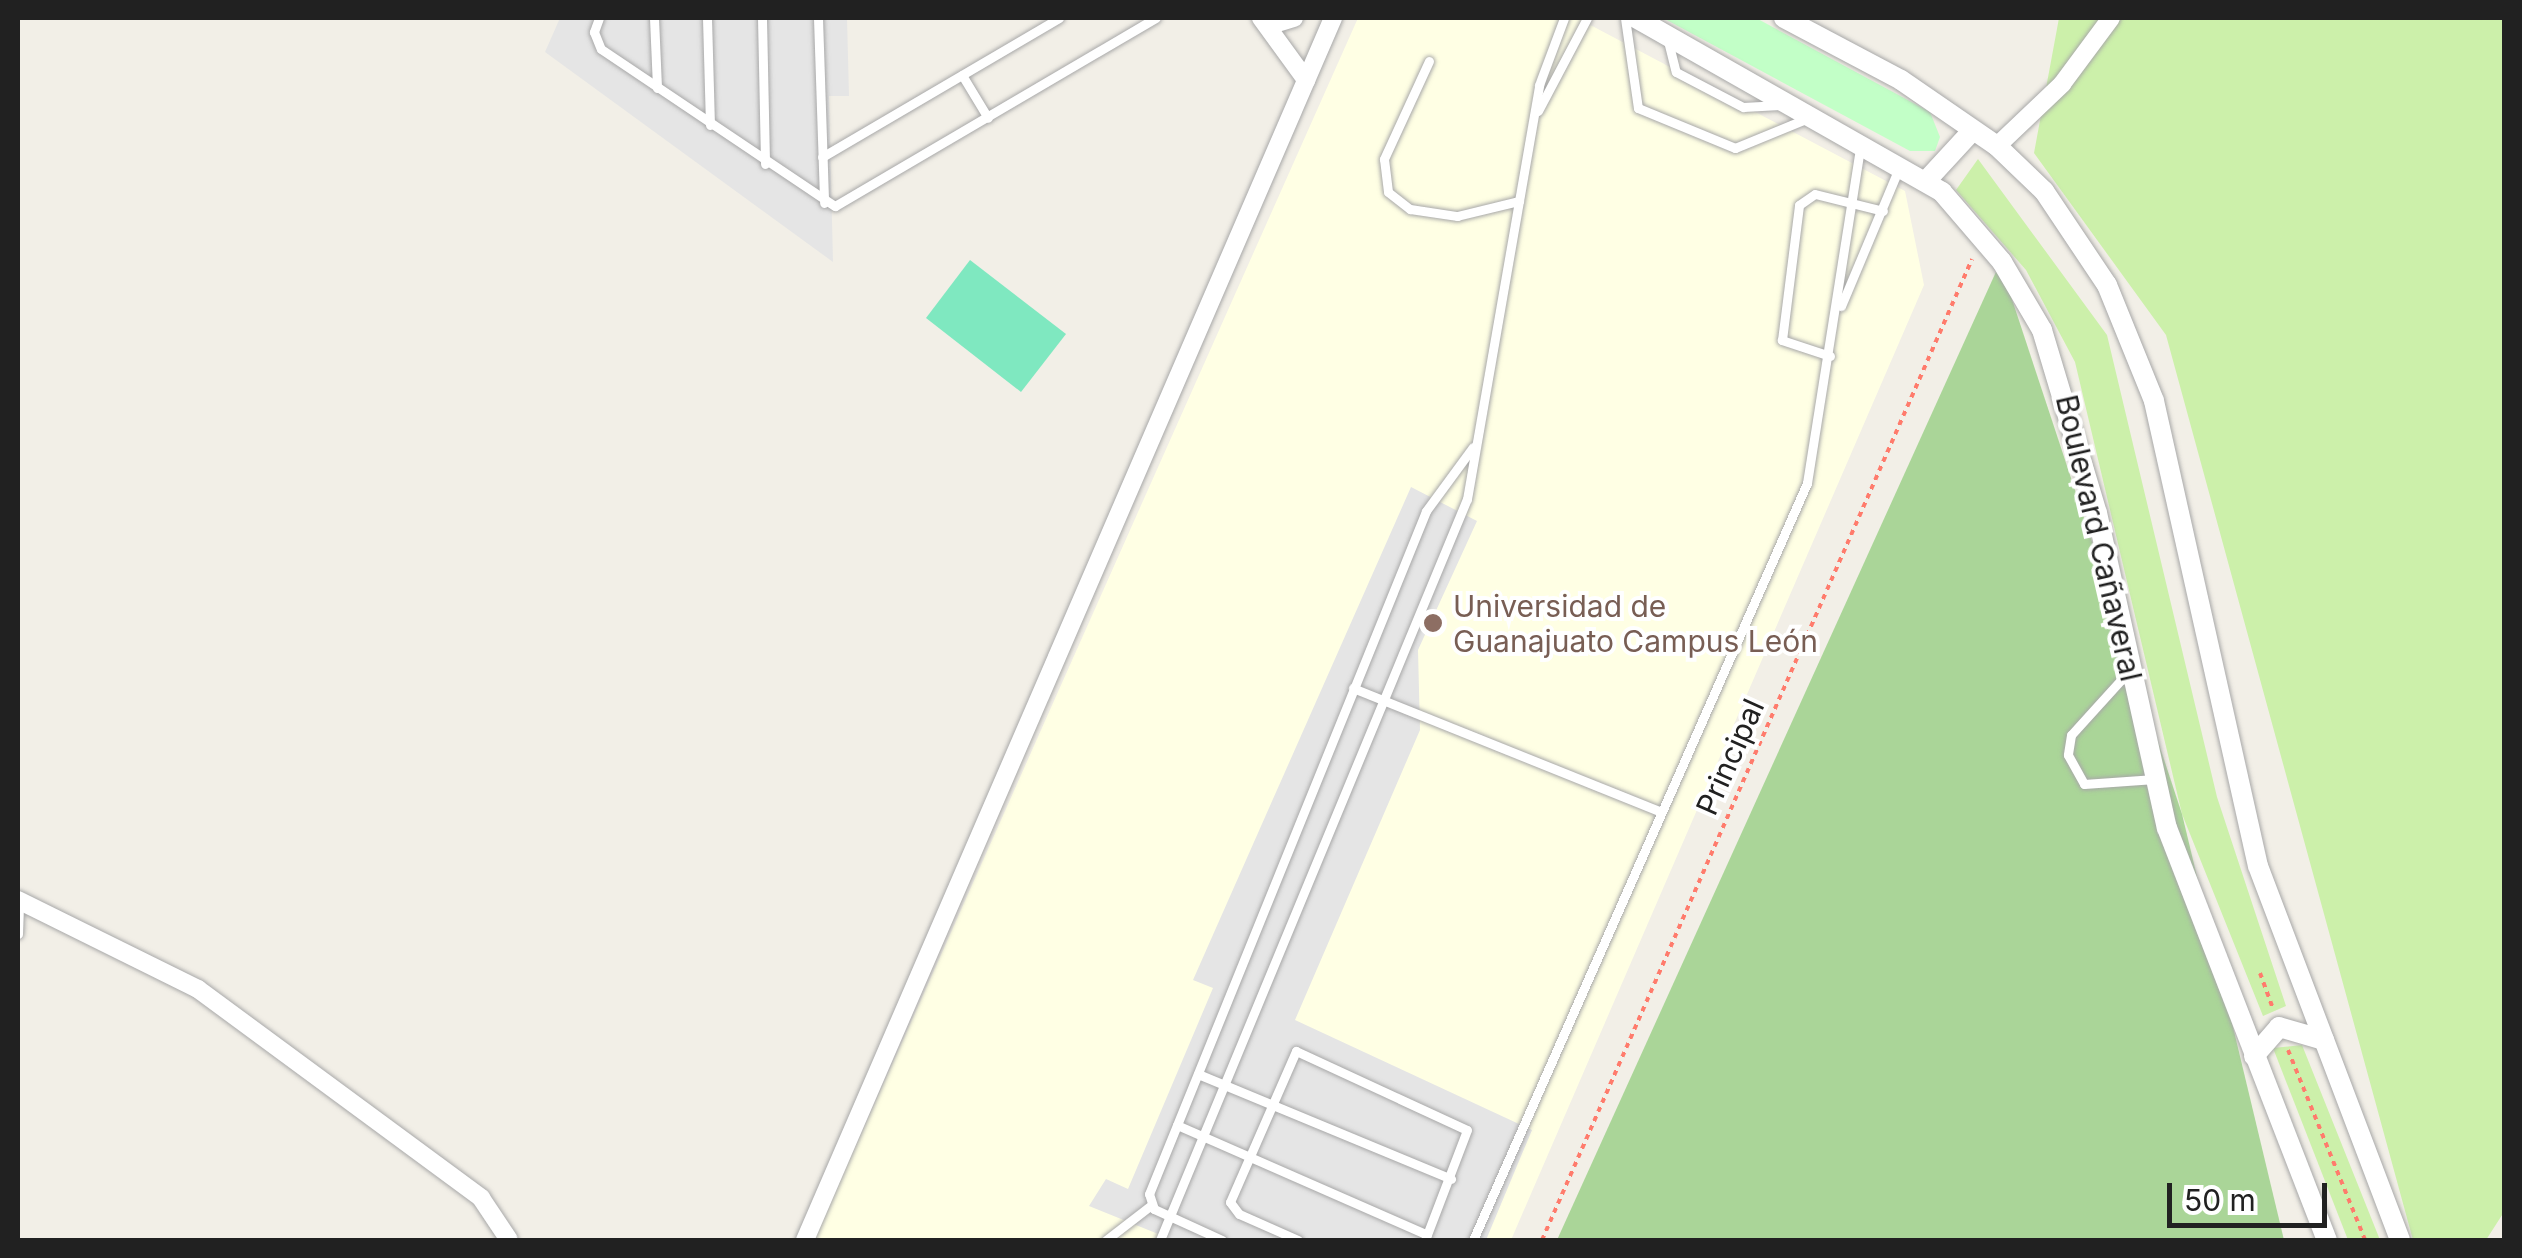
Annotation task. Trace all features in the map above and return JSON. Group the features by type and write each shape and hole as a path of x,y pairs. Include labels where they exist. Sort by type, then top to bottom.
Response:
{"street":[{"path":"1294,18 1266,21 1306,80"},
{"path":"805,1240 1333,18"},
{"name":"Boulevard Cañaveral","path":"1636,18 1862,141 1926,181 1982,236 2056,365 2155,780 2194,910 2327,1240"},
{"path":"1784,18 1998,146 2077,237 2134,342 2170,470 2245,824 2400,1240"},
{"path":"1998,146 2062,84 2112,18"},
{"path":"1926,181 1973,130"},
{"path":"18,901 198,989 481,1198 509,1240"},
{"path":"2254,1056 2279,1027 2324,1040"}],"lane":[{"path":"600,18 596,44 824,203 845,204 1156,18"},
{"path":"654,18 657,88"},
{"path":"707,18 710,125"},
{"path":"762,18 765,164"},
{"path":"818,18 824,203"},
{"path":"822,157 1059,18"},
{"path":"1160,1240 1173,1218 1467,500 1473,447 1490,389 1536,113 1564,18"},
{"path":"1536,113 1587,18"},
{"path":"1625,18 1638,108 1735,148 1814,116"},
{"path":"1428,61 1384,159 1388,192 1410,209 1457,216 1519,201"},
{"path":"962,75 988,118"},
{"path":"1472,1240 1807,483 1840,308 1862,141"},
{"path":"1840,308 1900,164"},
{"path":"1830,356 1782,340 1799,205 1814,194 1882,211"},
{"path":"1106,1240 1150,1206 1177,1125 1426,511 1473,447"},
{"path":"2130,669 2071,735 2068,756 2084,784 2155,780"},
{"path":"1353,688 1659,811"},
{"path":"18,901 18,934"},
{"path":"1177,1125 1246,1156 1426,1238 1467,1130 1302,1052 1291,1053 1246,1156 1232,1207 1298,1240"},
{"path":"1198,1074 1450,1180"},
{"path":"1150,1206 1218,1240"}],"path":[{"name":"Principal","path":"1542,1240 1982,236"},
{"path":"2260,973 2365,1240"}],"shaded area":[{"path":"560,18 847,18 849,96 829,96 833,262 545,52"},
{"name":"Universidad de Guanajuato Campus León","path":"1358,18 1577,18 1905,191 1924,285 1511,1240 814,1240"},
{"path":"1411,487 1477,521 1418,650 1420,730 1295,1020 1532,1130 1486,1240 1173,1240 1089,1206 1106,1179 1128,1189 1213,988 1193,980"}],"green space":[{"path":"1663,18 1756,18 1930,112 1940,137 1935,151 1910,151"},
{"path":"2059,18 2504,18 2504,1212 2486,1240 2413,1240 2166,335 2034,153"},
{"path":"1978,159 2107,335 2217,797 2286,1006 2263,1016 2182,814 2075,362 2026,270 1956,190"},
{"path":"970,260 1066,334 1021,392 926,318"},
{"path":"2000,263 2182,814 2284,1240 1557,1240"},
{"path":"2302,1045 2380,1240 2348,1240 2273,1048"}],"place":[{"name":"Universidad de Guanajuato Campus León","path":"1433,623"}]}
